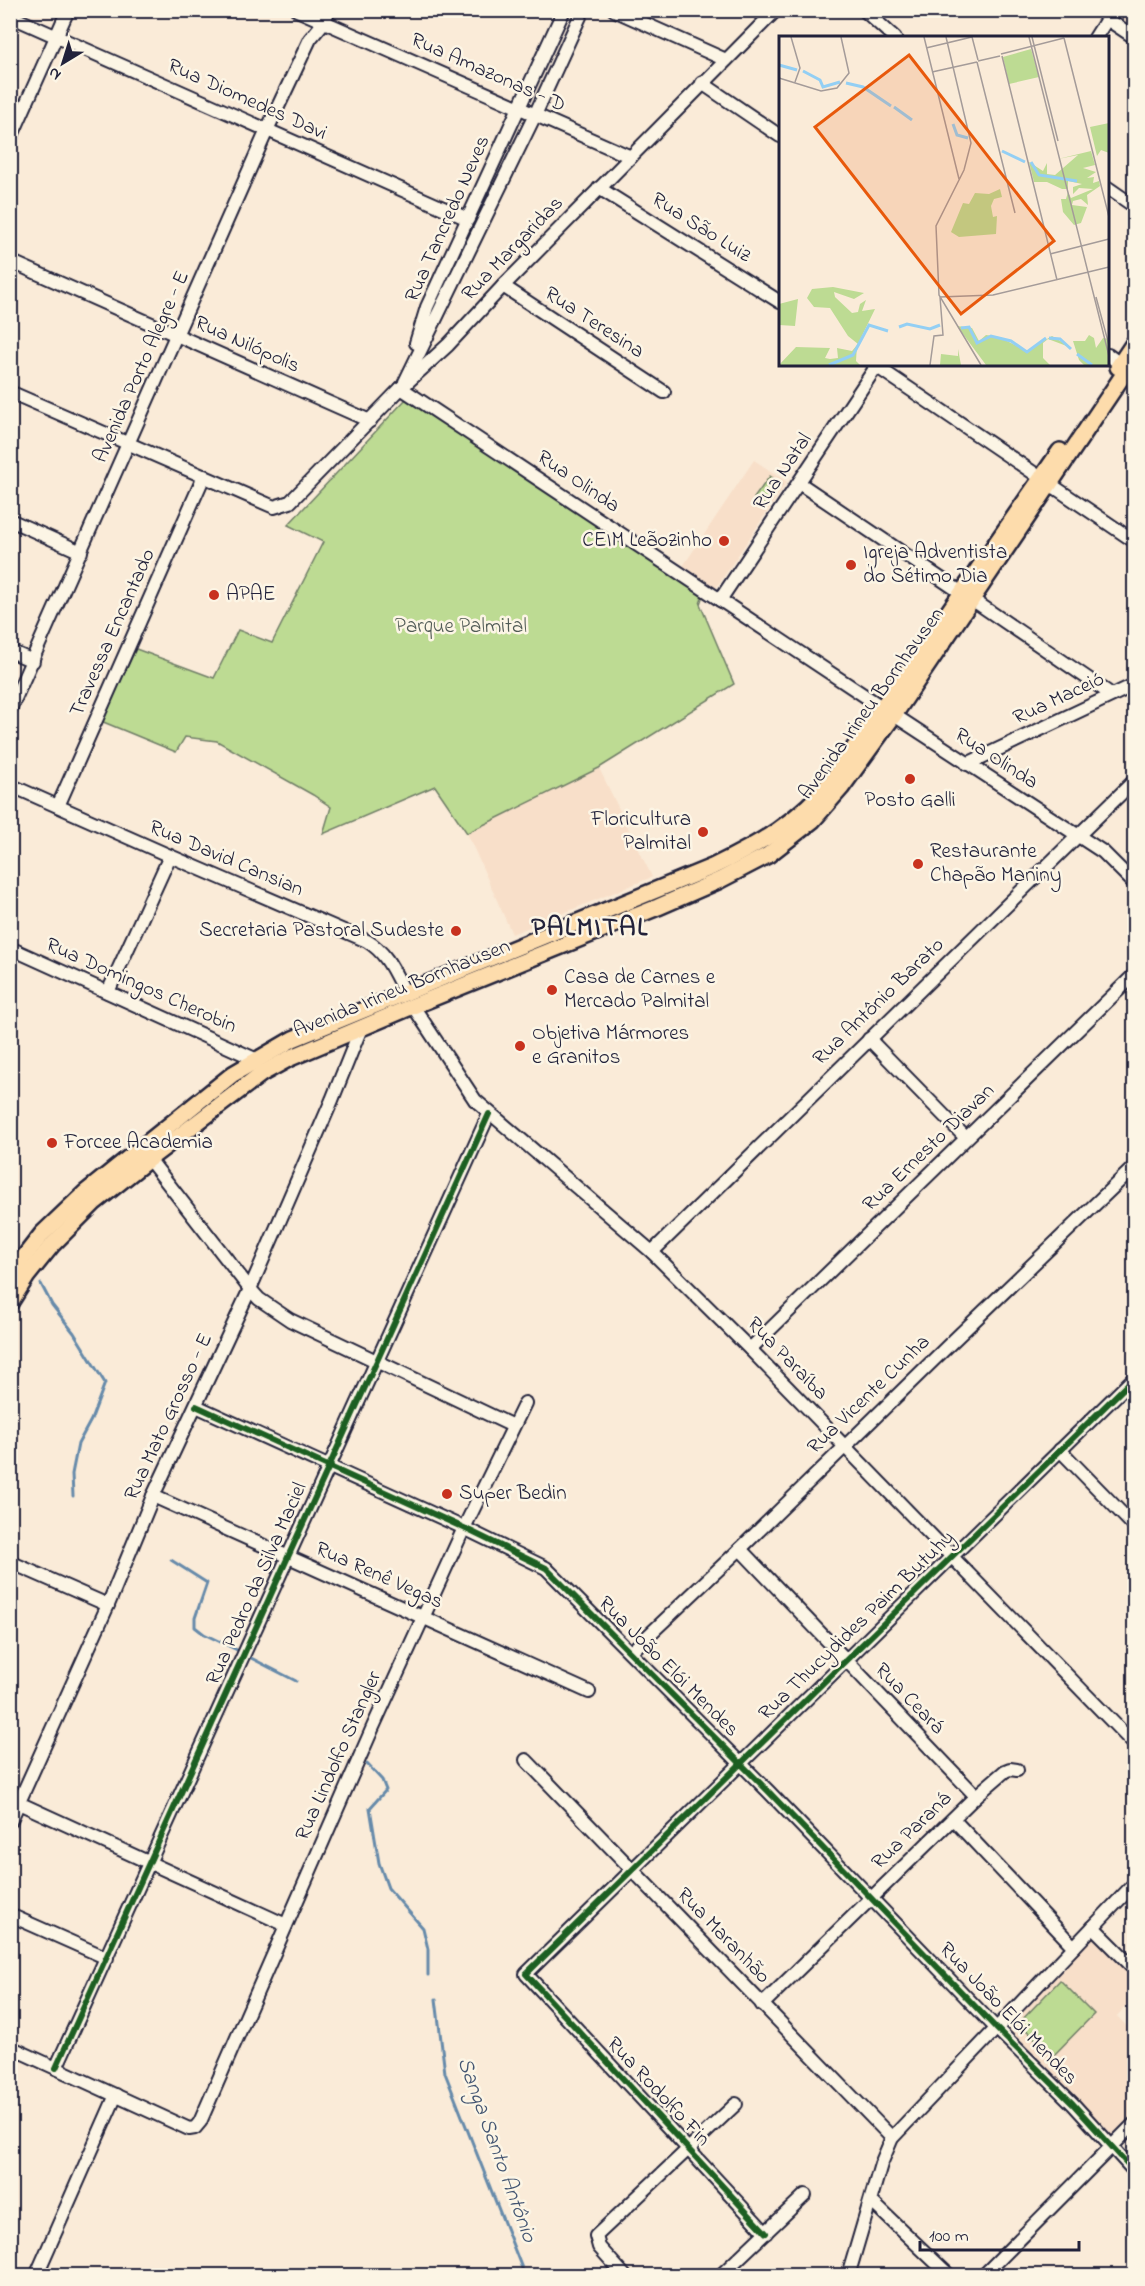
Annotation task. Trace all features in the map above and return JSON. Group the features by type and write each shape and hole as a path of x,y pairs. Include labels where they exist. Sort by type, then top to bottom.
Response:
{"main road":[{"name":"Avenida Irineu Bornhausen","path":"10,1275 42,1234 86,1192 261,1074 290,1058 658,907 720,879 768,855 813,820 830,803 888,711 1125,364 1134,343"},
{"name":"Avenida Irineu Bornhausen","path":"10,1303 27,1276 52,1245 144,1153 233,1074 255,1059 293,1039 404,991 712,867 760,843 805,811 888,711"},
{"path":"356,1012 360,1029"}],"street":[{"path":"10,140 14,123 68,10"},
{"name":"Rua Amazonas - D","path":"297,10 320,15 631,157"},
{"name":"Rua Tancredo Neves","path":"401,388 428,308 564,10"},
{"name":"Rua Tancredo Neves","path":"401,388 535,115 583,10"},
{"path":"614,10 726,60"},
{"name":"Rua Margaridas","path":"204,476 274,507 290,502 401,388 448,345 503,286 776,10"},
{"path":"864,10 893,36"},
{"name":"Avenida Porto Alegre - E","path":"10,710 320,15"},
{"name":"Rua Diomedes Davi","path":"10,16 468,219"},
{"path":"1096,36 1107,19 1134,38"},
{"path":"702,83 779,135"},
{"name":"Rua São Luiz","path":"599,188 779,301"},
{"path":"1109,189 1134,206"},
{"name":"Rua Nilópolis","path":"10,261 370,421"},
{"name":"Rua Teresina","path":"503,286 664,392"},
{"name":"Rua Tancredo Neves","path":"429,331 440,343 448,345"},
{"name":"Rua Natal","path":"720,600 875,366"},
{"path":"877,366 1134,541"},
{"name":"Rua Olinda","path":"401,388 1103,852 1134,883"},
{"path":"10,392 204,476"},
{"name":"Travessa Encantado","path":"58,806 204,476"},
{"path":"799,483 1112,696"},
{"path":"10,520 81,552"},
{"path":"10,651 33,661"},
{"name":"Rua Maceió","path":"967,764 1134,685"},
{"name":"Rua Antônio Barato","path":"652,1252 1134,781"},
{"name":"Rua David Cansian","path":"10,785 367,941 379,948 389,961 404,991"},
{"path":"108,992 170,856"},
{"name":"Rua Domingos Cherobin","path":"10,948 255,1059"},
{"name":"Rua Ernesto Diavan","path":"750,1348 1134,975"},
{"name":"Rua Paraíba","path":"413,1006 475,1100 618,1220 652,1252 750,1348 1134,1744"},
{"name":"Rua Mato Grosso - E","path":"10,1822 15,1801 108,1605 153,1496 250,1289 332,1100 360,1029"},
{"path":"869,1039 966,1138"},
{"name":"Rua Pedro da Silva Maciel","path":"56,2068 489,1114"},
{"path":"144,1153 259,1299 290,1320 513,1426"},
{"name":"Rua Vicente Cunha","path":"631,1652 1134,1167"},
{"name":"Rua Thucydides Paim Butuhy","path":"526,1974 1134,1378"},
{"name":"Rua Lindolfo Stangler","path":"116,2095 189,2129 195,2128 200,2122 423,1618 525,1403"},
{"name":"Rua João Elói Mendes","path":"196,1406 464,1528 546,1569 631,1652 872,1898 996,2028 1073,2104 1134,2171"},
{"path":"1060,1450 1134,1526"},
{"name":"Rua Renê Vegas","path":"153,1496 589,1692"},
{"name":"Rua Ceará","path":"740,1549 976,1796"},
{"path":"10,1562 108,1605"},
{"name":"Rua Maranhão","path":"526,1760 892,2138"},
{"name":"Rua Paraná","path":"762,2005 976,1796 1005,1771 1017,1770"},
{"path":"15,1801 286,1925"},
{"path":"953,1819 1074,1947"},
{"path":"848,2276 872,2202 881,2164 892,2138 1134,1884"},
{"path":"10,1915 107,1958"},
{"path":"1093,1927 1134,1968"},
{"name":"Rua Rodolfo Fin","path":"526,1974 766,2233"},
{"path":"10,2047 116,2095 36,2276"},
{"path":"625,2276 599,2247 596,2236 736,2104"},
{"path":"983,2276 1134,2124"},
{"path":"720,2276 805,2195"},
{"path":"872,2202 950,2276"}],"shaded area":[{"path":"1107,11 1134,11 1134,29"},
{"name":"CEIM Leãozinho","path":"754,460 787,482 716,588 683,566"},
{"path":"599,768 652,877 512,934 467,833"},
{"path":"1095,1935 1134,1975 1134,1997 1117,2016 1134,2034 1134,2120 1113,2140 1002,2029"}],"green space":[{"name":"Parque Palmital","path":"407,398 703,595 700,604 734,684 599,768 467,833 435,786 323,834 331,807 217,741 185,737 176,752 101,721 136,649 214,678 238,630 272,643 323,542 288,525"},
{"path":"770,476 781,484 765,506 754,498"},
{"path":"1060,1980 1094,2014 1053,2056 1019,2023"}],"waterway":[{"name":"Sanga Santo Antônio","path":"41,1284 52,1305 74,1333 105,1383 91,1420 78,1444 72,1474 73,1496"},
{"name":"Sanga Santo Antônio","path":"171,1560 207,1583 195,1618 195,1627 204,1634 237,1650"},
{"name":"Sanga Santo Antônio","path":"251,1658 296,1681"},
{"name":"Sanga Santo Antônio","path":"367,1764 382,1780 386,1790 370,1808 379,1863 388,1888 423,1928 428,1949 428,1975"},
{"name":"Sanga Santo Antônio","path":"436,1999 445,2073 525,2276"}],"cycle path":[{"path":"56,2068 489,1114"},
{"path":"766,2233 526,1974 1134,1378"},
{"path":"196,1406 464,1528 546,1568 768,1791 996,2028 1073,2104 1134,2171"}],"place":[{"name":"CEIM Leãozinho","path":"724,541"},
{"name":"Igreja Adventista do Sétimo Dia","path":"851,565"},
{"name":"APAE","path":"214,595"},
{"name":"Posto Galli","path":"910,779"},
{"name":"Floricultura Palmital","path":"703,832"},
{"name":"Restaurante Chapão Maniny","path":"918,864"},
{"name":"Secretaria Pastoral Sudeste","path":"456,931"},
{"name":"Casa de Carnes e Mercado Palmital","path":"552,990"},
{"name":"Objetiva Mármores e Granitos","path":"520,1046"},
{"name":"Forcee Academia","path":"52,1143"},
{"name":"Super Bedin","path":"447,1494"}],"district":[{"name":"PALMITAL","path":"590,928"}]}
